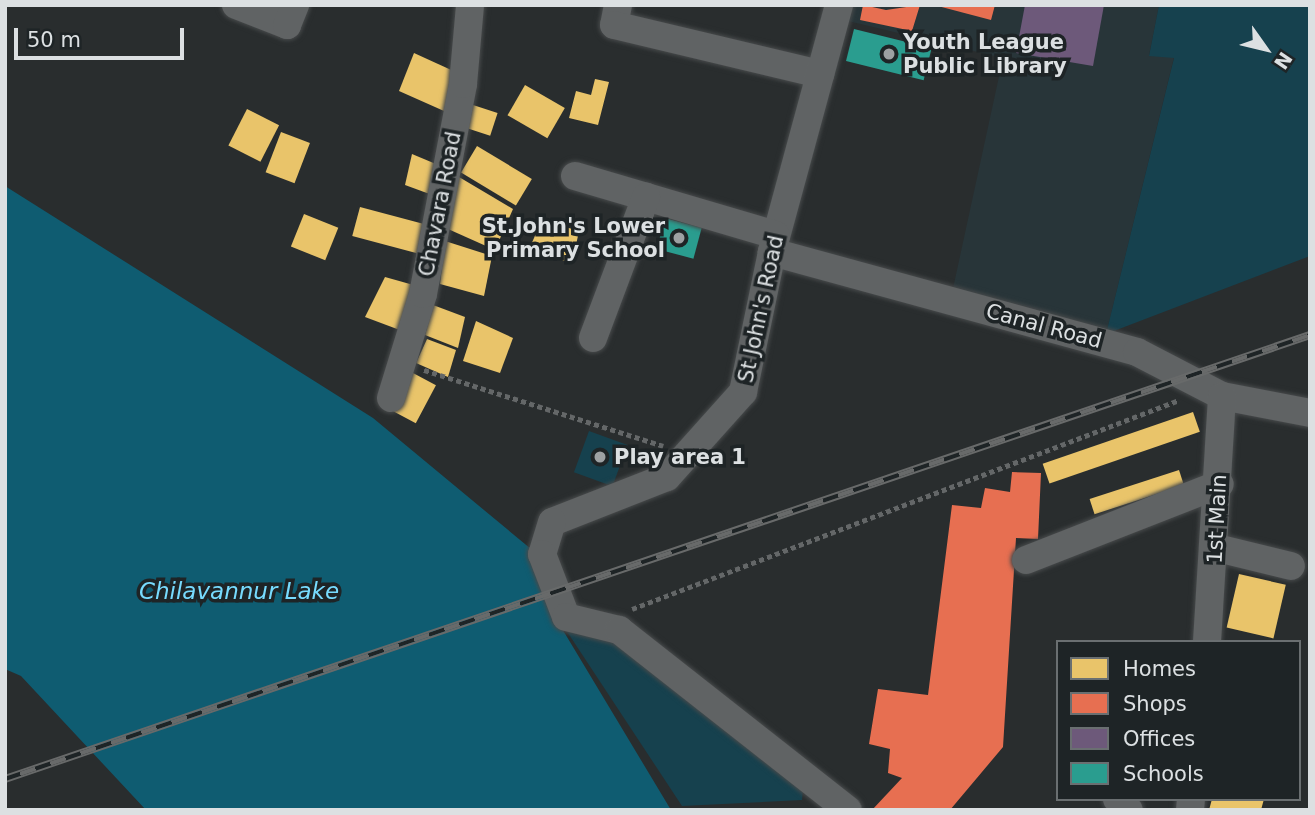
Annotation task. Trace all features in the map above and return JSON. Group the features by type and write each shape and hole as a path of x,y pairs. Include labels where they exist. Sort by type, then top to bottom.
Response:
{"street":[{"path":"236,5 286,25 295,5"},
{"name":"Chavara Road","path":"391,398 423,294 463,84 470,5"},
{"path":"618,5 614,25 820,74"},
{"name":"St John's Road","path":"595,623 566,617 542,554 552,522 667,477 690,455 743,392 774,243 839,5"},
{"name":"Canal Road","path":"575,176 646,197 774,243 1138,352 1222,396 1310,413"},
{"path":"593,338 646,197"},
{"name":"1st Main","path":"1207,640 1220,484 1222,396"},
{"path":"1026,559 1220,484"},
{"path":"1216,548 1291,566"},
{"path":"595,623 619,630 818,781 843,809"}],"path":[{"path":"402,362 690,455"},
{"path":"595,623 1199,393 1222,396"}],"shaded area":[{"path":"852,5 1159,5 1149,55 1174,57 1106,334 952,293 1003,58 848,21"},
{"path":"1159,5 1310,5 1310,256 1106,334 1174,58 1149,56"},
{"name":"Play area 1","path":"589,431 628,445 612,486 574,472"},
{"path":"562,624 614,641 804,780 802,800 682,806"}],"water":[{"name":"Chilavannur Lake","path":"5,186 373,418 531,549 549,607 671,810 146,810 21,676 5,669"}],"building: Homes":[{"path":"414,53 460,74 453,115 399,91"},
{"path":"595,79 609,82 598,125 569,118 576,91 591,95"},
{"path":"525,85 565,108 547,138 508,115"},
{"path":"470,104 498,113 490,136 463,127"},
{"path":"247,109 279,125 260,162 228,146"},
{"path":"281,132 310,143 295,183 266,172"},
{"path":"477,146 532,179 516,206 461,173"},
{"path":"412,154 443,167 435,196 405,185"},
{"path":"459,177 513,209 495,250 448,229"},
{"path":"360,207 427,225 419,254 352,236"},
{"path":"304,214 338,228 325,260 291,246"},
{"path":"542,220 579,231 572,264 530,247"},
{"path":"445,241 492,256 484,296 440,284"},
{"path":"385,277 417,286 405,332 365,317"},
{"path":"433,305 465,317 458,348 425,335"},
{"path":"476,321 513,338 500,373 463,361"},
{"path":"427,339 456,350 448,377 416,363"},
{"path":"413,373 436,385 416,423 393,411"},
{"path":"1193,412 1200,432 1049,484 1043,464"},
{"path":"1179,470 1184,485 1095,514 1090,499"},
{"path":"1239,574 1286,585 1273,638 1227,628"},
{"path":"1211,801 1263,801 1261,810 1209,810"}],"building: Shops":[{"path":"863,5 886,10 920,5 912,31 860,20"},
{"path":"934,5 995,5 991,20"},
{"path":"1012,472 1041,473 1038,539 1016,538 1003,747 950,810 872,810 902,778 888,773 890,749 869,744 878,689 928,695 952,505 981,508 985,488 1010,492"}],"building: Offices":[{"path":"1025,5 1104,5 1093,66 1016,53"}],"building: Schools":[{"name":"Youth League Public Library","path":"854,29 932,48 924,80 846,61"},
{"name":"St.John's Lower Primary School","path":"665,218 702,228 693,259 657,249"}],"railway":[{"path":"5,779 1310,335"}],"place":[{"name":"Youth League Public Library","path":"889,54"},
{"name":"St.John's Lower Primary School","path":"679,238"},
{"name":"Play area 1","path":"600,457"}]}
